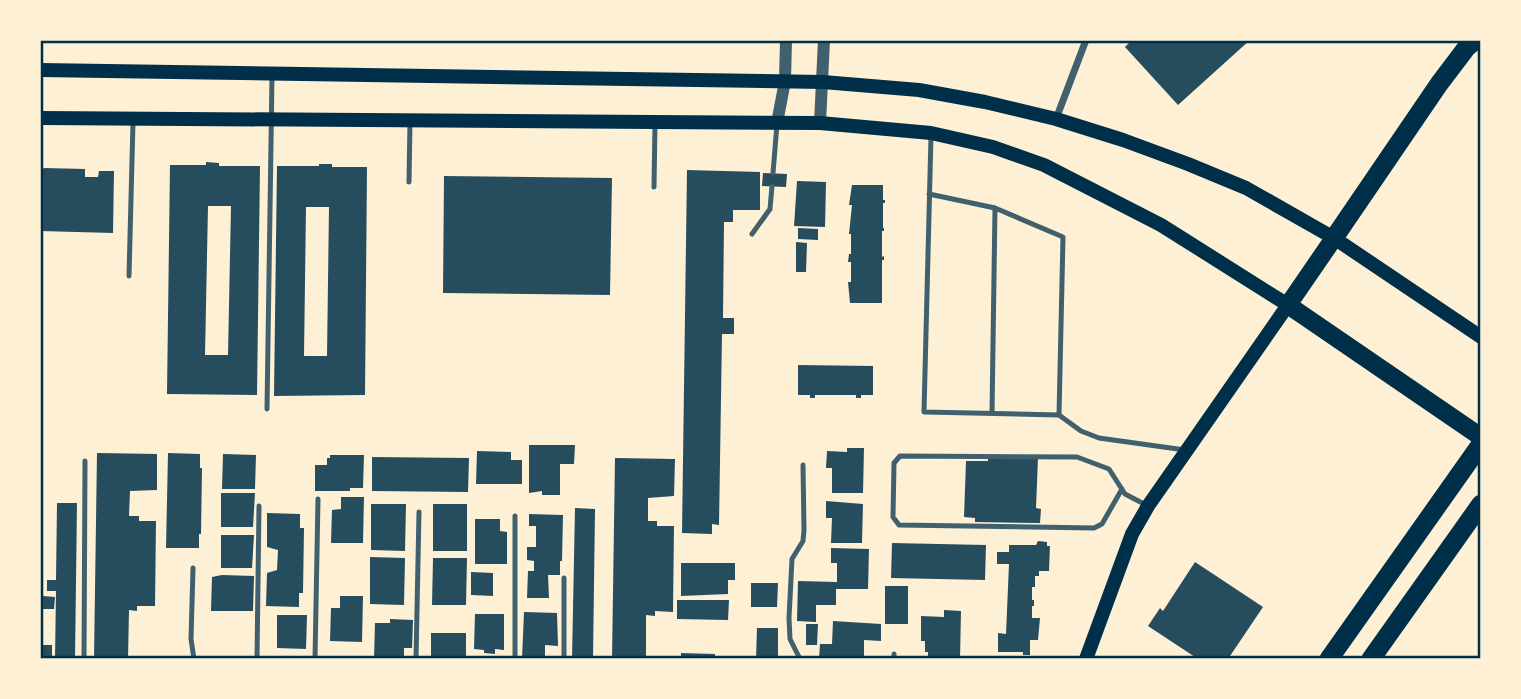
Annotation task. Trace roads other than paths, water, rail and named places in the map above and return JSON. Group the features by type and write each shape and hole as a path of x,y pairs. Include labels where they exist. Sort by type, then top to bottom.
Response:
{"highway":[{"path":"1334,238 1439,84 1466,47 1476,40"},
{"path":"1329,659 1481,444"},
{"path":"1371,659 1481,504"}],"main road":[{"path":"40,70 823,82 919,90 985,102 1123,140 1246,188 1334,238 1481,337"},
{"path":"40,118 820,123 931,133 993,147 1044,165 1161,225 1287,305 1481,437"},
{"path":"1086,659 1132,534 1148,506 1334,238"}],"street":[{"path":"777,123 785,81 786,40"},
{"path":"820,123 824,40"},
{"path":"1056,120 1086,40"}],"lane":[{"path":"267,409 272,73"},
{"path":"129,276 133,119"},
{"path":"409,182 410,121"},
{"path":"654,187 655,122"},
{"path":"773,173 777,123"},
{"path":"931,133 924,412 1059,415 1082,431 1099,438 1185,450"},
{"path":"752,234 770,209 772,187"},
{"path":"929,194 995,208 1063,237 1059,415"},
{"path":"992,413 995,208"},
{"path":"1122,489 1102,524 1094,528 898,525 893,517 894,463 900,456 1077,457 1109,470 1122,489 1125,494 1148,506"},
{"path":"83,659 85,461"},
{"path":"800,659 790,639 789,618 792,559 803,541 803,465"},
{"path":"315,659 318,499"},
{"path":"257,659 259,506"},
{"path":"416,659 419,512"},
{"path":"515,516 515,659"},
{"path":"193,568 191,639 194,659"},
{"path":"564,578 564,659"}]}
